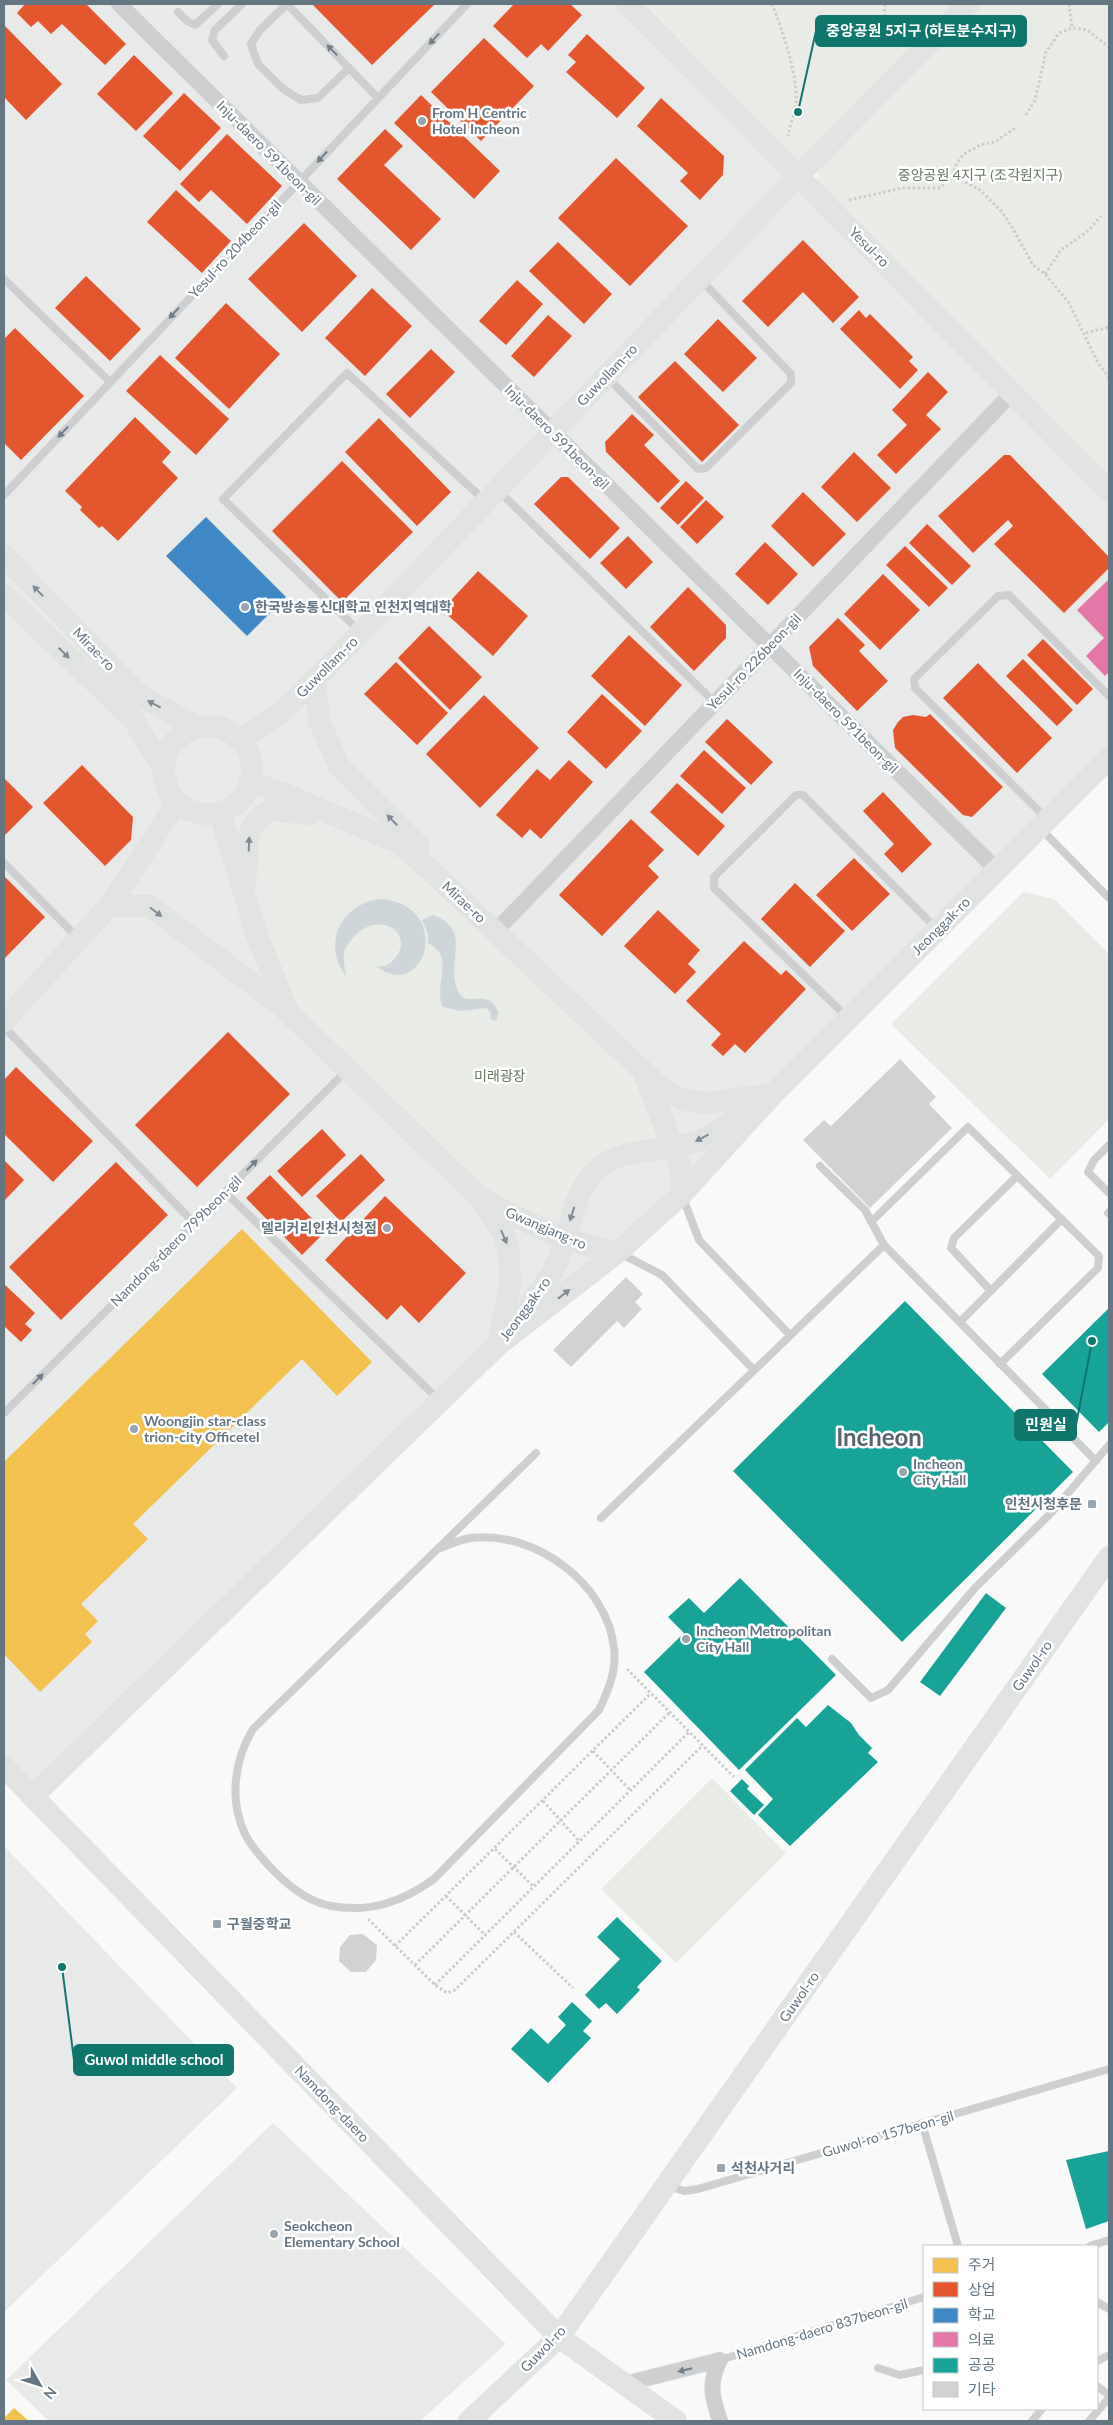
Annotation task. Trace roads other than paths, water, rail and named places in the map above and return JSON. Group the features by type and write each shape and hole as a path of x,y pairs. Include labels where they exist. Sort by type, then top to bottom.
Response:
{"street":[{"name":"Inju-daero 591beon-gil","path":"118,4 997,870"},
{"name":"Yesul-ro","path":"628,4 1109,491"},
{"name":"Guwollam-ro","path":"240,738 279,714 315,680 798,176 968,4"},
{"name":"Yesul-ro 226beon-gil","path":"496,932 1012,392"},
{"name":"Mirae-ro","path":"4,556 140,696 197,727"},
{"name":"Mirae-ro","path":"4,595 133,719 164,770"},
{"path":"315,680 319,721 338,766 424,852 432,871"},
{"path":"197,727 220,727 240,738 252,759 252,782 240,802 220,813 208,815 197,813 177,802 170,793 164,770 165,759 173,743 186,732 197,727"},
{"name":"Jeonggak-ro","path":"498,1345 618,1252 682,1194 773,1094 1109,758"},
{"name":"Mirae-ro","path":"252,782 399,843 432,871 662,1089 684,1100 706,1103 773,1094"},
{"path":"4,1021 109,906 177,802"},
{"path":"243,892 248,862 249,832 256,821 270,810 333,814"},
{"path":"220,813 257,936 288,1012"},
{"path":"33,1796 498,1345 510,1284 509,1252 504,1234 478,1196 348,1068 288,1012 150,906 109,906"},
{"path":"643,1071 680,1165 682,1194"},
{"name":"Jeonggak-ro","path":"498,1345 555,1267 582,1188 598,1170 621,1156 643,1149 674,1148 693,1143 724,1127 773,1094"},
{"name":"Gwangjang-ro","path":"478,1196 505,1212 565,1239 589,1247 618,1252"},
{"name":"Guwol-ro","path":"469,2421 559,2337 1104,1568"},
{"name":"Namdong-daero","path":"4,1767 559,2337 676,2421"},
{"path":"624,2384 720,2360"},
{"path":"720,2360 714,2372 711,2386 720,2421"}],"lane":[{"path":"178,12 187,21 195,25 218,4"},
{"path":"224,56 212,40 215,30 242,4"},
{"path":"349,68 318,98 301,100 283,89 258,64 251,44 260,30 287,4 349,68 378,98"},
{"name":"Yesul-ro 204beon-gil","path":"4,495 467,4"},
{"path":"4,279 110,382"},
{"path":"606,377 698,469 706,468 791,383 791,374 700,279"},
{"path":"361,633 223,500 347,373 492,496 708,695"},
{"path":"1108,896 915,688 914,678 998,596 1009,595 1109,696"},
{"path":"848,1018 714,888 714,877 796,795 803,795 938,929"},
{"path":"4,863 79,939"},
{"path":"4,1027 194,1223"},
{"name":"Namdong-daero 799beon-gil","path":"4,1413 348,1068"},
{"path":"871,1222 968,1127 1099,1256 1098,1268 1000,1364"},
{"path":"1109,1145 1094,1160 1088,1172 1109,1193"},
{"path":"820,1166 865,1210 884,1245 1096,1461"},
{"path":"991,1291 951,1248 954,1238 1017,1176"},
{"path":"226,1192 440,1402"},
{"path":"682,1194 699,1240 790,1335"},
{"path":"960,1322 1062,1219"},
{"path":"600,1518 884,1245"},
{"path":"618,1252 662,1275 754,1370"},
{"path":"832,1659 871,1698 888,1690 975,1588 1052,1512 1109,1444"},
{"path":"438,1549 469,1538 496,1538 520,1543 545,1554 572,1573 595,1599 609,1626 614,1649 613,1673 599,1710 434,1879 415,1893 389,1904 357,1908 328,1906 288,1886 264,1860 246,1836 238,1816 236,1792 237,1767 246,1740 253,1729 536,1452"},
{"name":"Guwol-ro 157beon-gil","path":"666,2185 684,2191 698,2189 1109,2069"},
{"path":"922,2123 958,2245"},
{"path":"1093,2245 1109,2240"},
{"name":"Namdong-daero 837beon-gil","path":"720,2360 923,2297"},
{"path":"1098,2303 1109,2309"},
{"path":"878,2368 900,2375 923,2370"},
{"path":"1098,2387 1109,2396 1098,2410"},
{"path":"1032,2421 1041,2410"},
{"path":"1089,2421 1098,2410"}],"place":[{"name":"중앙공원 5지구 (하트분수지구)","path":"798,112"},
{"name":"From H Centric Hotel Incheon","path":"422,121"},
{"name":"한국방송통신대학교 인천지역대학","path":"245,607"},
{"name":"델리커리인천시청점","path":"387,1228"},
{"name":"민원실","path":"1092,1341"},
{"name":"Woongjin star-class trion-city Officetel","path":"134,1429"},
{"name":"Incheon City Hall","path":"903,1472"},
{"name":"인천시청후문","path":"1092,1504"},
{"name":"Incheon Metropolitan City Hall","path":"686,1639"},
{"name":"구월중학교","path":"217,1924"},
{"name":"Guwol middle school","path":"62,1967"},
{"name":"석천사거리","path":"721,2168"},
{"name":"Seokcheon Elementary School","path":"274,2234"}],"district":[{"name":"Incheon","path":"879,1438"}],"park label":[{"name":"중앙공원 4지구 (조각원지구)","path":"980,175"},
{"name":"미래광장","path":"500,1076"}]}
